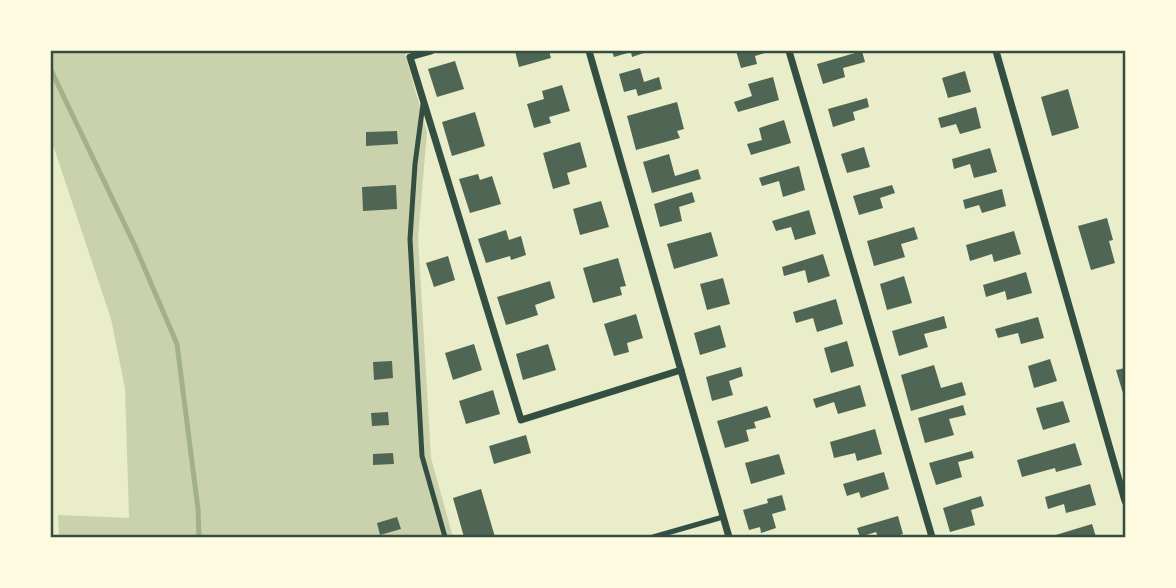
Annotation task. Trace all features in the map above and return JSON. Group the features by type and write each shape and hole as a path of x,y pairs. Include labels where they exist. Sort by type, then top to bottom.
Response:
{"street":[{"path":"429,51 410,57 521,420 681,370"},
{"path":"589,51 729,537"},
{"path":"789,51 932,537"},
{"path":"996,51 1125,501"}],"lane":[{"path":"423,103 415,163 410,239 422,456 445,537"},
{"path":"653,537 723,517"}],"green space":[{"path":"51,51 414,51 405,54 427,132 418,238 431,458 453,537 59,537 58,515 129,518 125,388 111,319 51,139"}],"building":[{"path":"515,51 549,51 551,58 519,67"},
{"path":"612,51 650,51 632,57 631,52 614,57"},
{"path":"736,51 765,53 755,56 757,64 741,68"},
{"path":"862,51 865,62 843,68 845,77 823,84 817,64"},
{"path":"455,61 464,89 437,97 428,69"},
{"path":"640,68 644,82 659,77 662,89 638,96 636,89 624,92 619,74"},
{"path":"965,71 971,92 948,98 942,78"},
{"path":"773,77 779,100 738,112 734,102 752,96 748,84"},
{"path":"562,85 570,111 549,117 551,123 534,128 527,104 544,99 542,91"},
{"path":"1068,89 1079,128 1052,136 1041,97"},
{"path":"867,98 869,107 853,112 855,120 833,127 828,109"},
{"path":"677,102 684,129 677,131 680,138 636,150 627,116"},
{"path":"976,107 981,128 960,134 956,124 941,128 938,118"},
{"path":"475,112 485,146 452,156 442,122"},
{"path":"784,120 791,143 751,155 747,144 762,140 759,128"},
{"path":"397,131 398,144 366,146 366,132"},
{"path":"580,142 587,167 567,173 570,184 553,189 543,153"},
{"path":"864,147 870,167 847,173 841,154"},
{"path":"990,148 997,172 974,178 970,164 954,169 952,159"},
{"path":"669,154 675,176 698,169 701,179 652,193 643,162"},
{"path":"799,166 805,190 783,197 779,181 762,186 759,178"},
{"path":"478,174 480,180 492,176 501,204 470,213 459,179"},
{"path":"396,185 397,209 363,211 362,187"},
{"path":"892,185 895,193 880,198 883,208 859,215 853,196"},
{"path":"1002,189 1006,206 982,213 979,205 965,209 963,200"},
{"path":"692,192 695,202 679,207 682,221 660,227 654,204"},
{"path":"601,201 609,227 580,235 573,209"},
{"path":"809,210 816,234 795,240 791,227 776,231 772,221"},
{"path":"1107,218 1115,263 1091,270 1078,226"},
{"path":"914,227 918,239 901,244 905,257 874,266 867,241"},
{"path":"506,230 509,240 521,236 526,255 511,260 510,256 486,263 478,239"},
{"path":"1014,231 1021,254 994,262 992,254 970,261 966,245"},
{"path":"711,232 718,256 674,269 667,244"},
{"path":"823,254 830,276 808,283 805,270 784,276 782,267"},
{"path":"448,256 455,280 434,287 426,263"},
{"path":"618,258 626,286 620,287 622,295 593,303 583,268"},
{"path":"1026,272 1032,293 1007,300 1005,291 986,297 983,285"},
{"path":"904,276 912,303 887,310 880,284"},
{"path":"723,278 730,304 707,310 700,284"},
{"path":"550,281 555,298 535,305 538,315 506,325 497,297"},
{"path":"836,299 843,324 817,332 813,318 796,323 793,312"},
{"path":"636,314 643,338 627,343 629,352 614,356 604,324"},
{"path":"944,316 947,328 924,334 928,347 899,356 892,331"},
{"path":"1038,317 1044,338 1021,344 1018,333 998,338 995,329"},
{"path":"720,325 726,347 700,355 694,333"},
{"path":"847,341 854,366 831,373 824,348"},
{"path":"474,344 482,370 453,380 445,353"},
{"path":"548,344 556,370 523,380 516,354"},
{"path":"1050,359 1057,381 1034,388 1028,366"},
{"path":"392,361 393,378 374,380 373,362"},
{"path":"934,365 941,388 962,382 966,395 911,411 901,375"},
{"path":"741,367 743,376 729,381 733,395 712,401 706,377"},
{"path":"1125,368 1125,400 1116,370"},
{"path":"860,385 866,406 838,414 834,402 816,408 813,399"},
{"path":"493,390 500,414 466,424 459,401"},
{"path":"1063,401 1070,422 1043,430 1036,408"},
{"path":"963,405 966,415 949,419 954,435 925,443 918,418"},
{"path":"767,406 771,417 754,422 756,428 746,430 749,441 725,448 717,421"},
{"path":"388,412 389,425 372,426 371,413"},
{"path":"875,429 882,454 857,461 855,453 834,458 830,442"},
{"path":"526,435 531,453 494,464 489,446"},
{"path":"1075,443 1082,465 1056,472 1055,468 1022,477 1017,460"},
{"path":"972,451 974,458 958,462 962,477 936,485 929,463"},
{"path":"393,453 394,464 373,465 373,454"},
{"path":"779,454 785,474 751,484 745,463"},
{"path":"884,472 889,489 861,498 859,492 847,496 843,484"},
{"path":"1090,484 1096,505 1066,513 1064,504 1048,509 1045,497"},
{"path":"481,489 495,537 464,537 453,498"},
{"path":"782,495 786,510 772,514 776,528 761,533 760,527 749,530 743,510 768,503 767,499"},
{"path":"981,496 984,506 971,510 975,525 950,532 943,508"},
{"path":"898,516 903,534 878,537 876,532 860,537 857,528"},
{"path":"397,517 401,529 380,535 377,523"},
{"path":"1092,524 1096,537 1049,537"}],"waterway":[{"path":"51,70 135,246 177,344 198,509 199,537"}]}
